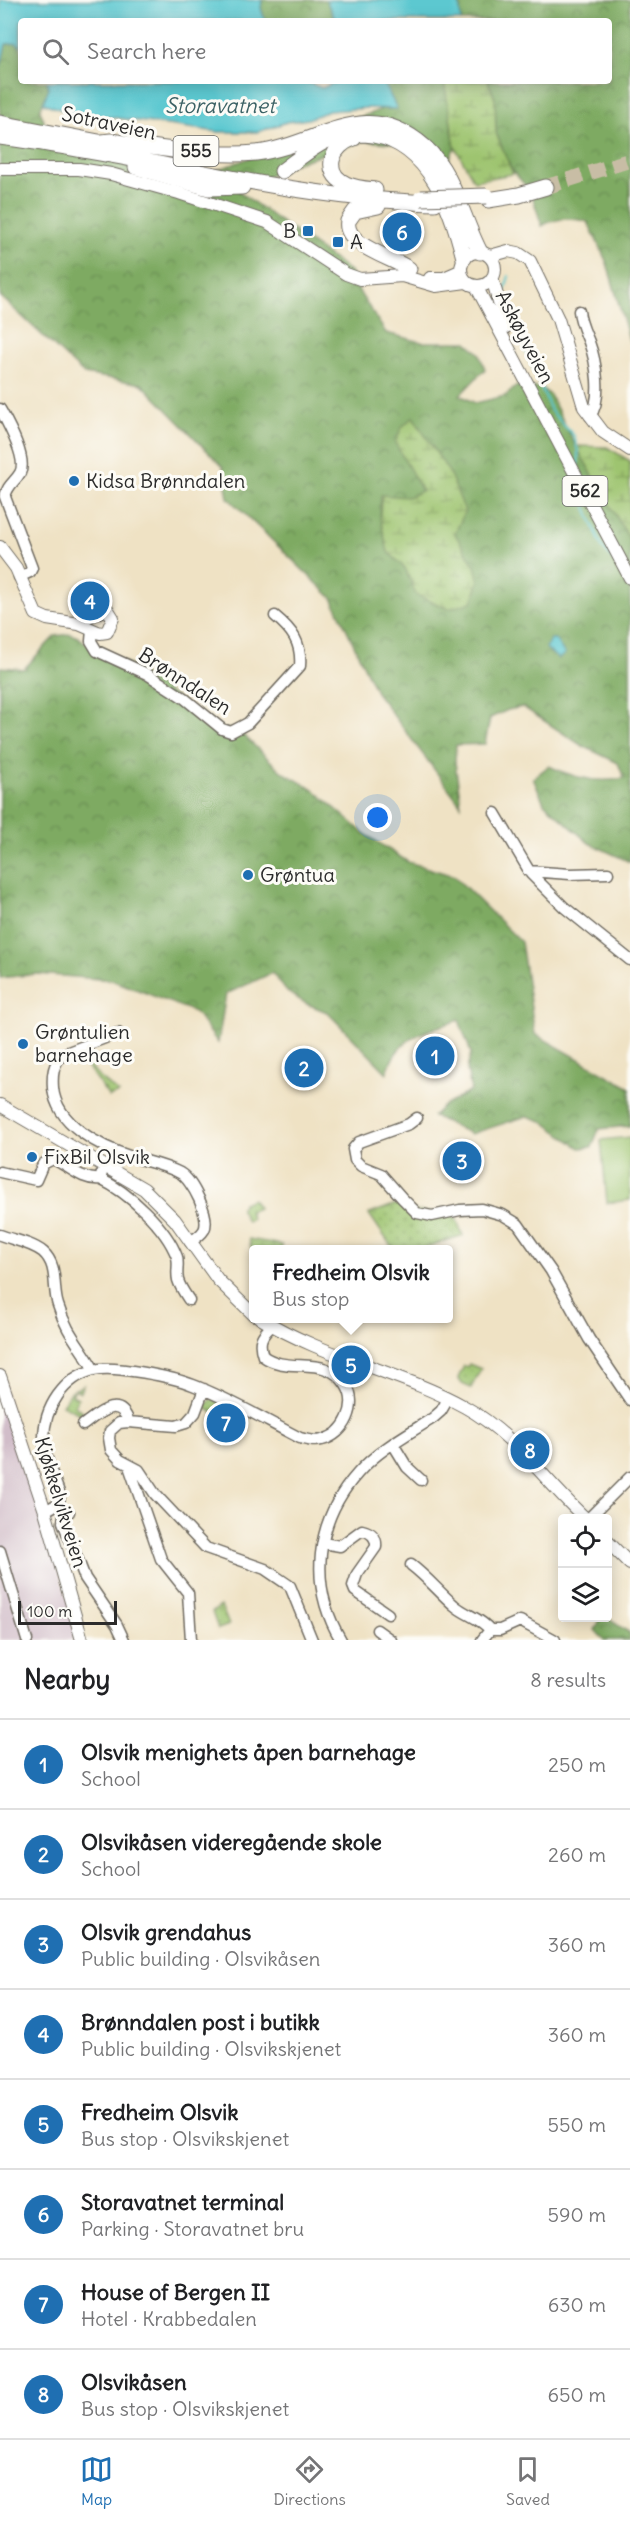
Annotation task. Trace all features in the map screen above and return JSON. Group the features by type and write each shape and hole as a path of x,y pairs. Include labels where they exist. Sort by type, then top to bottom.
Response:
{"highway":[{"name":"Sotraveien","path":"0,123 102,142 297,189 387,198"},
{"name":"555","path":"102,142 111,141 170,149 256,153 287,146 347,125 370,123 383,125 414,139 432,155 446,176 489,264"},
{"path":"282,171 329,140 353,133 393,140 411,151 430,172 450,214 467,274"},
{"name":"Sotraveien","path":"0,136 205,168"},
{"name":"555","path":"378,136 352,138 336,149 331,163 334,173 346,184 387,198 437,203 488,198 546,187"},
{"name":"555","path":"58,146 209,188 242,187"},
{"name":"555","path":"409,269 357,242 349,233 348,221 355,211 387,198 416,194 421,198 488,198"}],"main road":[{"path":"0,169 79,169 111,174 179,193 267,222 362,283 402,276 436,286 467,274"},
{"path":"467,274 471,253 489,264 516,259 537,275 558,319 579,393 590,416 603,432 630,450"},
{"path":"362,283 393,268 409,269 437,279 467,274 484,285 489,264"},
{"name":"Askøyveien","path":"489,264 503,319 540,405"},
{"name":"Askøyveien","path":"467,274 491,312 530,391 540,405 630,578"},
{"path":"0,548 16,568 36,614 47,619 79,624 100,633 106,632 113,618 108,610 99,611 79,624"},
{"path":"0,1105 128,1177 154,1198 175,1220 218,1280 249,1310"},
{"path":"268,1323 361,1365 466,1407 499,1431 583,1514"},
{"name":"Kjøkkelvikveien","path":"0,1376 45,1511 82,1640"},
{"path":"612,1546 630,1564"}],"street":[{"path":"579,311 594,360 596,401 594,411 590,416"},
{"path":"0,409 23,463 20,474 7,487 5,497 32,568 30,572 20,577"},
{"name":"Brønndalen","path":"92,630 91,641 97,651 147,674 184,698 222,729 231,732 248,723 300,666 299,647 295,635 275,616"},
{"path":"495,813 528,871 564,907 630,960"},
{"path":"528,871 570,874 608,873"},
{"path":"118,1033 71,1051 57,1060 52,1085 56,1105 67,1119 93,1139 129,1156 175,1171 189,1182 200,1202 206,1226 202,1233 190,1242"},
{"path":"417,1118 409,1124 359,1142 353,1149 355,1160 361,1166 381,1174 417,1213 432,1216 460,1210 482,1209 503,1215 518,1224 551,1271 589,1339 630,1400"},
{"path":"0,1172 37,1179 43,1164 53,1159 86,1178 100,1179 124,1193 141,1208 167,1240 178,1260 178,1278 189,1300"},
{"path":"100,1179 106,1165"},
{"path":"0,1235 37,1248 48,1257 55,1272 57,1302 65,1325 71,1338 94,1370"},
{"path":"45,1511 60,1501 44,1440 47,1414 59,1393 71,1382 94,1370 129,1371 180,1381 204,1389 300,1438 312,1441 323,1440 335,1434 348,1418 351,1406 346,1385 338,1374 320,1366 273,1361 262,1356 261,1338 272,1326"},
{"path":"204,1389 195,1413 186,1423 168,1426 129,1422 115,1425 110,1431 109,1438 114,1455 139,1470 155,1494 206,1548 265,1569 290,1586 312,1640"},
{"path":"341,1640 324,1603 320,1574 323,1543 332,1512 345,1488 359,1472 393,1444 433,1418 441,1411 448,1399"},
{"path":"83,1425 112,1407 124,1413 129,1422"},
{"path":"393,1444 407,1467 421,1480"},
{"path":"129,1466 161,1559 188,1593 190,1640"},
{"path":"591,1514 630,1477"},
{"path":"69,1512 64,1515 63,1522 85,1578 117,1625 124,1640"},
{"path":"323,1543 340,1546 362,1530 375,1538 376,1547 357,1574 353,1586 355,1591 388,1614"},
{"path":"0,1551 27,1640"},
{"path":"411,1565 426,1576 454,1605 497,1633"},
{"path":"483,1640 519,1621 555,1640"},
{"path":"377,1630 391,1640"}],"shaded area":[{"path":"0,1375 80,1640 0,1640"}],"green space":[{"path":"262,0 326,0 335,18 264,18 261,8"},
{"path":"459,0 630,0 630,343 607,263 588,222 564,219 542,226 531,192 511,169 496,133 495,99 489,84 612,84 612,18 461,18"},
{"path":"6,44 18,44 18,84 48,84 49,88 40,110 45,124 206,174 382,109 397,109 384,84 444,84 455,147 442,174 409,144 363,141 293,164 238,191 350,271 361,295 386,333 422,342 467,342 479,353 485,369 460,395 475,403 505,396 517,386 541,388 550,395 576,446 630,540 630,862 589,843 544,803 533,778 549,766 585,779 624,778 618,763 581,745 523,707 508,710 490,718 485,744 456,745 455,762 461,805 376,692 332,598 228,498 223,467 142,384 84,374 0,296 0,70"},
{"path":"444,84 489,84 495,99 496,133 513,174 474,181 455,147"},
{"path":"413,417 449,472 465,511 455,534 475,566 479,581 472,602 448,609 416,595 405,568 388,552 380,518 381,495 408,497 422,491 395,443 402,427"},
{"path":"576,446 607,447 630,461 630,540"},
{"path":"70,634 97,651 126,663 222,729 238,730 281,771 314,790 365,834 408,862 454,876 521,942 535,1034 630,1088 630,1126 599,1129 592,1147 580,1148 542,1121 527,1116 471,1134 433,1116 443,1106 471,1091 467,1069 471,1053 459,1020 424,1032 405,1043 392,1061 387,1073 327,1012 287,992 272,973 226,994 218,1043 195,1012 112,980 37,974 0,978 0,667 24,669 55,636"},
{"path":"87,1061 98,1076 119,1093 109,1097 84,1062"},
{"path":"630,1137 630,1200 607,1203 601,1140"},
{"path":"252,1199 258,1208 249,1212 252,1219 247,1222 240,1208 243,1203"},
{"path":"402,1202 410,1211 454,1213 463,1236 433,1245 390,1245 369,1214"},
{"path":"249,1239 282,1245 250,1245"},
{"path":"469,1364 481,1369 471,1388 462,1384 458,1378 464,1366 467,1367"},
{"path":"75,1390 72,1395 78,1398 74,1406 84,1412 82,1415 62,1405"},
{"path":"212,1399 239,1411 238,1414 220,1417 204,1407"},
{"path":"221,1606 229,1625 218,1629 212,1612"},
{"path":"612,1621 630,1633 630,1640 604,1640 595,1630 599,1622"}],"water":[{"path":"0,0 262,0 261,8 264,18 18,18 18,44 6,44 0,70"},
{"path":"326,0 459,0 461,18 335,18"},
{"name":"Storavatnet","path":"48,84 312,84 322,88 331,84 384,84 397,109 367,108 329,111 258,132 218,132 65,111 43,103 49,88"},
{"path":"550,639 555,639 565,654 558,659 546,648"}],"waterway":[{"path":"509,276 503,296 551,411 574,436 578,451 578,470"},
{"path":"586,507 602,547 614,560"}],"tunnel":[{"path":"546,187 630,160"}],"place":[{"name":"B","path":"308,231"},
{"name":"Storavatnet terminal","path":"402,232"},
{"name":"A","path":"338,242"},
{"name":"Kidsa Brønndalen","path":"74,481"},
{"name":"Brønndalen post i butikk","path":"90,601"},
{"name":"Grøntua","path":"248,875"},
{"name":"Grøntulien barnehage","path":"23,1044"},
{"name":"Olsvik menighets åpen barnehage","path":"435,1056"},
{"name":"Olsvikåsen videregående skole","path":"304,1068"},
{"name":"FixBil Olsvik","path":"32,1157"},
{"name":"Olsvik grendahus","path":"462,1161"},
{"name":"Fredheim Olsvik","path":"351,1365"},
{"name":"House of Bergen II","path":"226,1423"},
{"name":"Olsvikåsen","path":"530,1450"}]}
